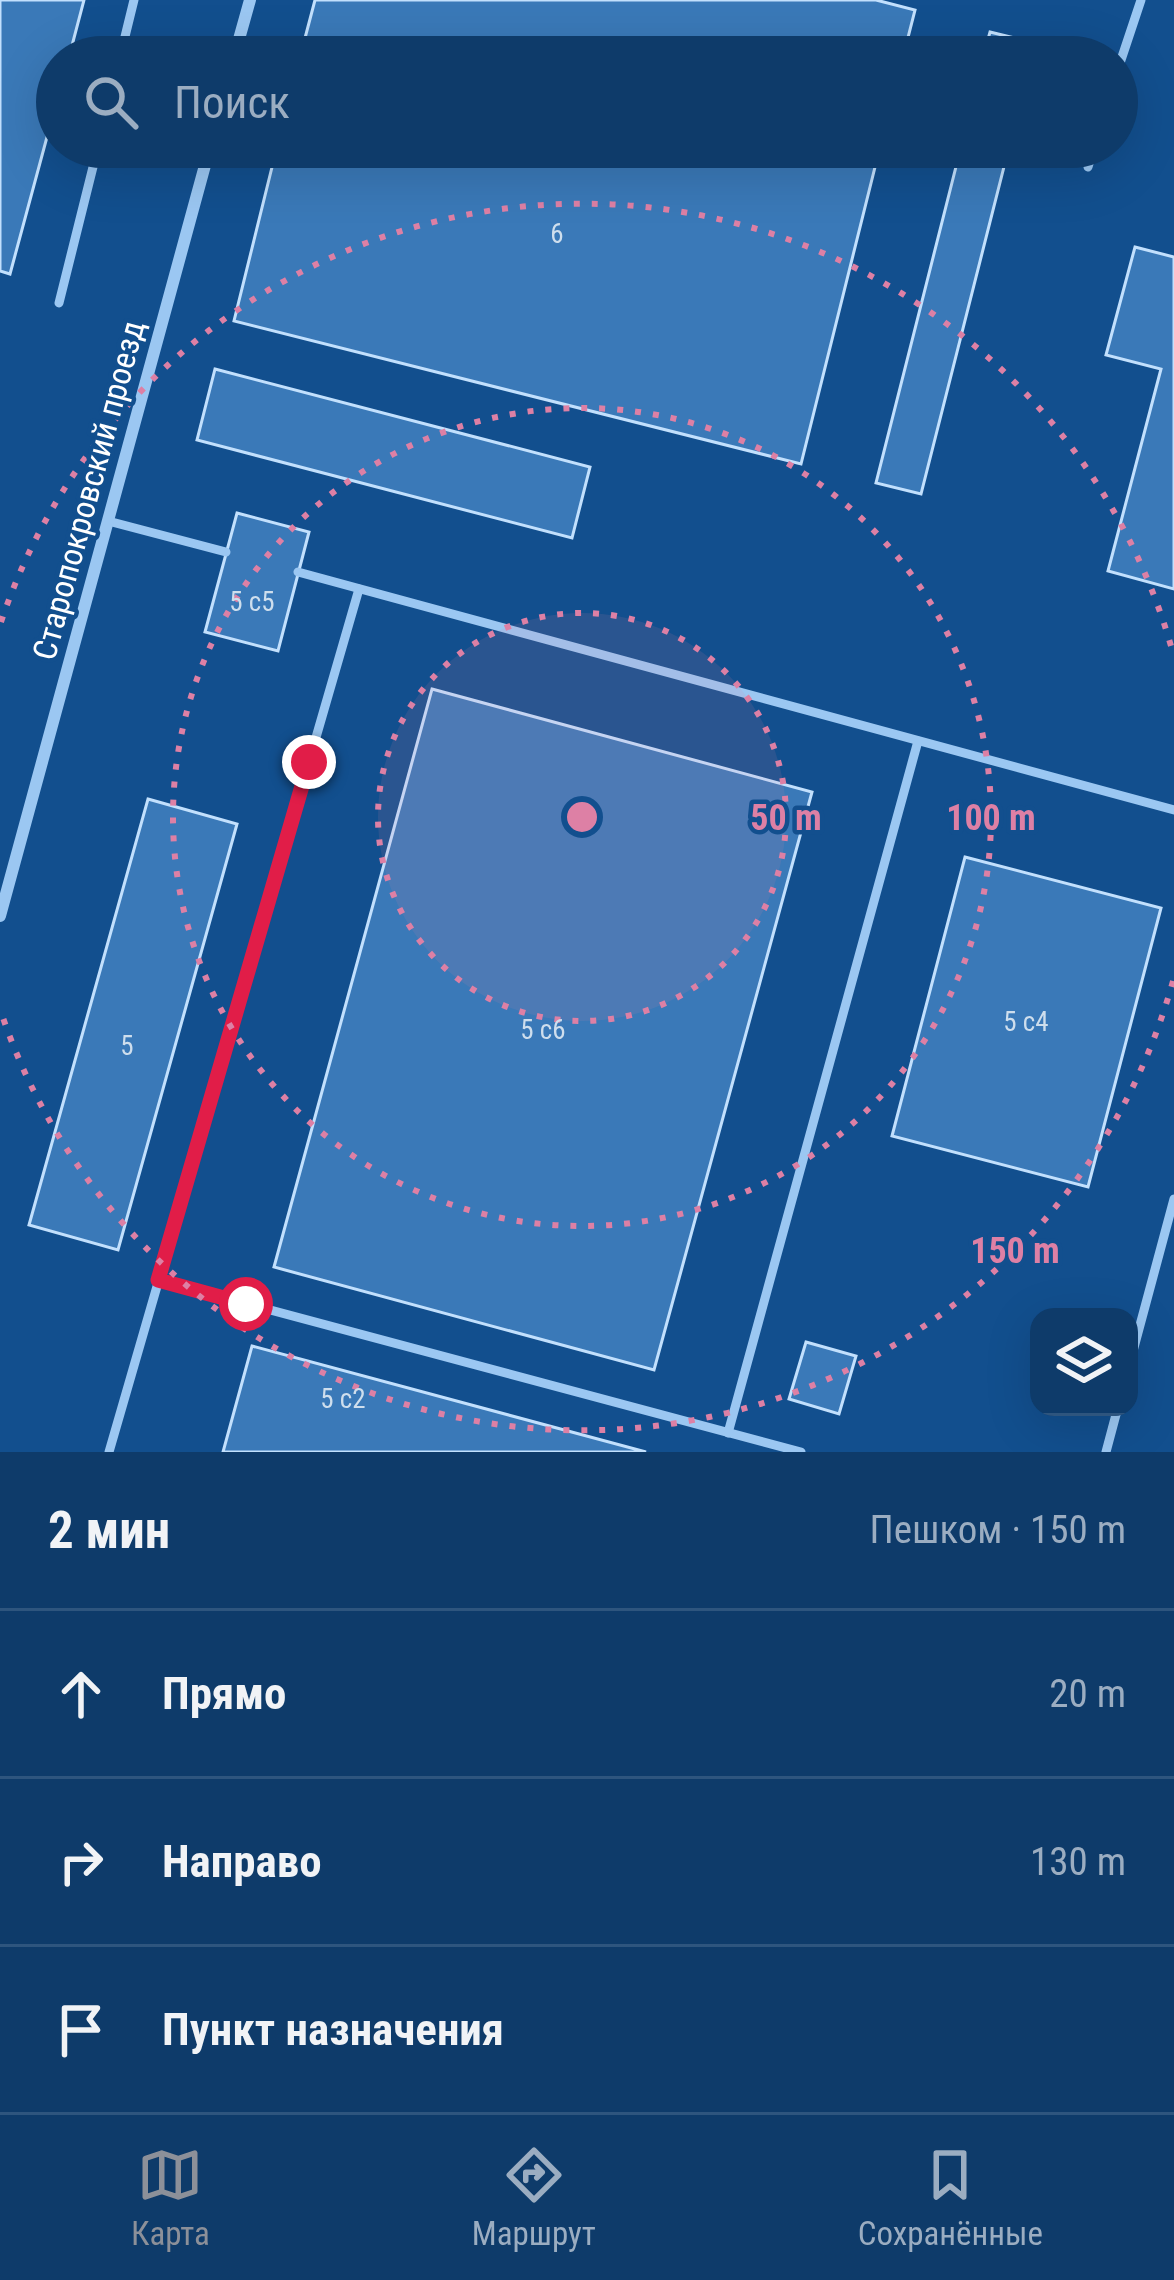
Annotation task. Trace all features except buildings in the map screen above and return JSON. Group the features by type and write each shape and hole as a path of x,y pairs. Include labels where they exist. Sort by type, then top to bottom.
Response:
{"street":[{"path":"240,36 250,0"},
{"name":"Старопокровский проезд","path":"0,916 204,168"}],"lane":[{"path":"125,36 134,0"},
{"path":"1129,36 1141,0"},
{"path":"59,303 93,168"},
{"path":"108,520 226,553"},
{"path":"298,572 1174,810"},
{"path":"109,1452 359,589"},
{"path":"728,1432 918,741"},
{"path":"1138,1333 1174,1199"},
{"path":"158,1280 801,1452"},
{"path":"1106,1452 1116,1416"}],"route":[{"path":"246,1304 158,1280 309,762"}]}
